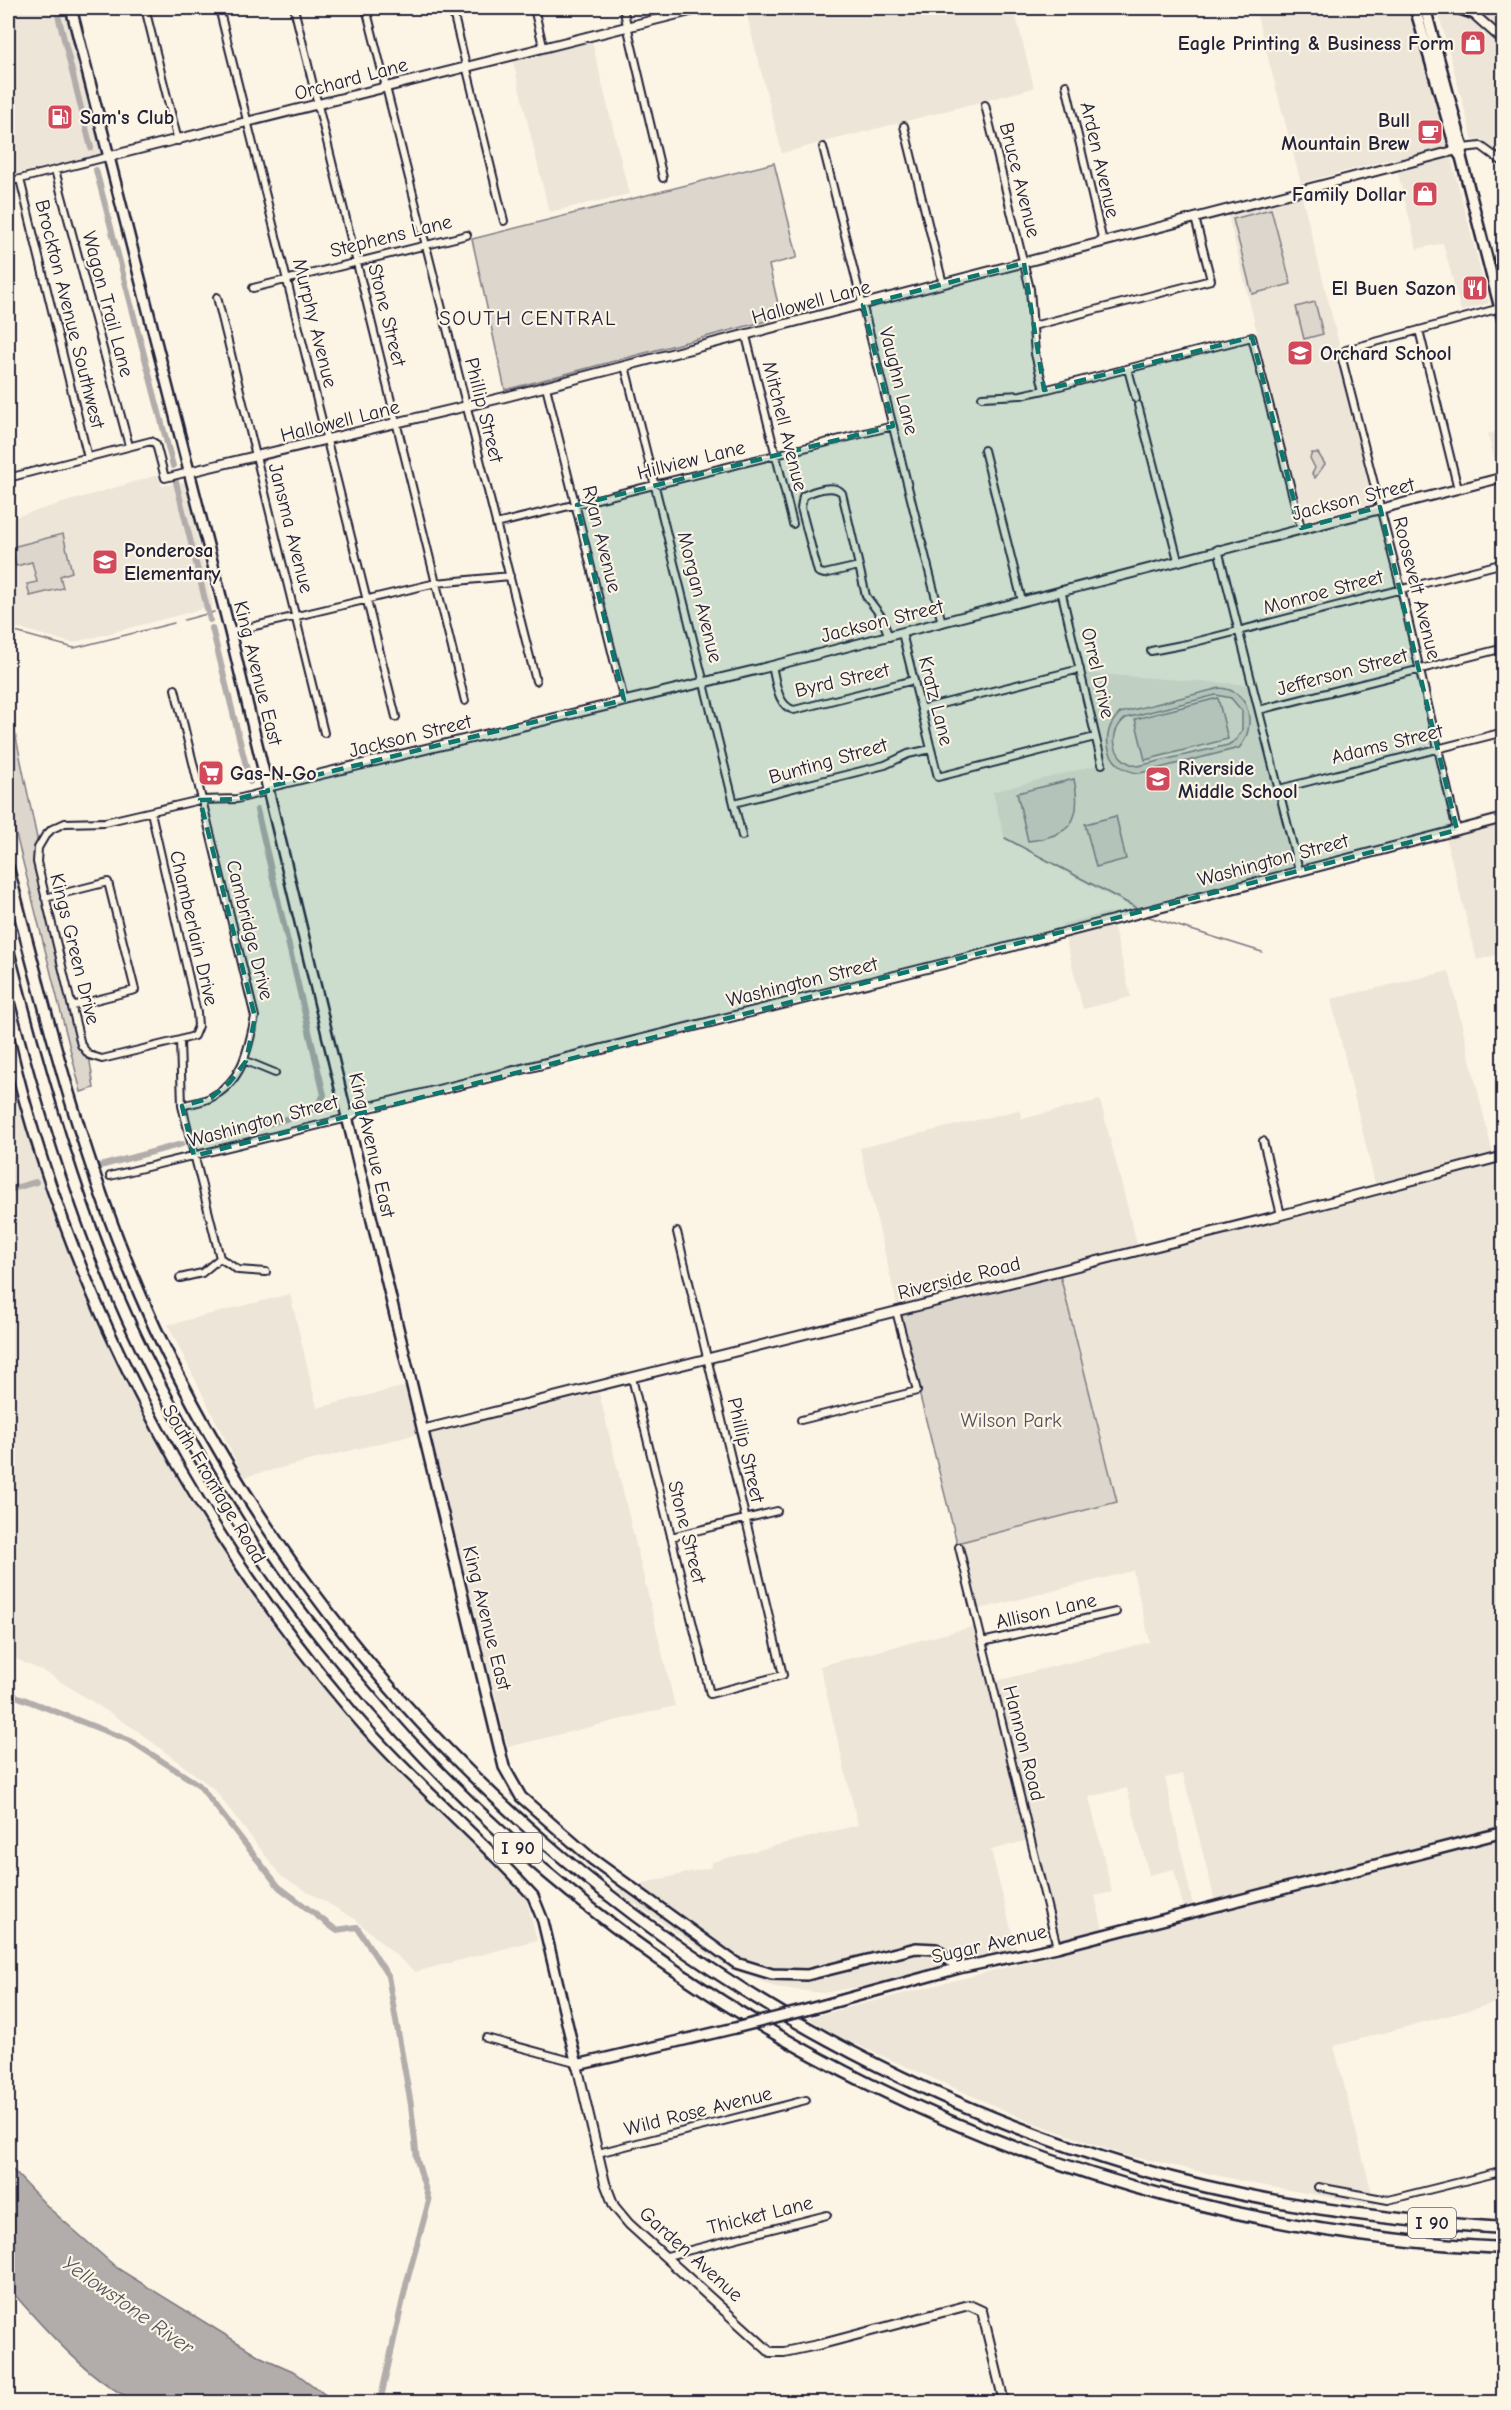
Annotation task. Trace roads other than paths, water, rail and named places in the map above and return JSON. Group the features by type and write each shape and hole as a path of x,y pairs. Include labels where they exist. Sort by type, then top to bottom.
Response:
{"highway":[{"name":"I 90","path":"8,868 68,1098 124,1255 155,1326 217,1446 289,1559 383,1681 430,1735 542,1841 659,1933 734,1984 866,2060 995,2117 1134,2167 1215,2188 1361,2214 1439,2224 1503,2228"},
{"name":"I 90","path":"8,950 48,1102 103,1263 165,1394 233,1515 317,1634 415,1750 527,1857 647,1951 723,2003 789,2043 854,2078 986,2138 1052,2162 1201,2206 1351,2235 1503,2248"},
{"path":"1361,2214 1488,2222 1503,2220"},
{"path":"1470,2246 1503,2254"}],"main road":[{"name":"King Avenue East","path":"71,8 107,157 230,632 504,1767 521,1797 626,1885 736,1963 772,1974 807,1975 916,1948 936,1949 959,1968"},
{"path":"1415,8 1460,152"},
{"path":"1425,8 1460,152 1502,308 1503,324"},
{"path":"1431,8 1431,33"},
{"path":"1457,8 1468,9"},
{"name":"South Frontage Road","path":"8,1035 34,1135 73,1246 109,1330 181,1471 278,1619 352,1712 407,1773 515,1876"},
{"name":"Sugar Avenue","path":"577,2065 802,2011 959,1968 1057,1947 1503,1832"},
{"name":"Garden Avenue","path":"515,1876 533,1896 543,1921 577,2065"}],"street":[{"path":"145,8 178,141"},
{"name":"Murphy Avenue","path":"219,8 396,717"},
{"name":"Stone Street","path":"294,8 465,701"},
{"name":"Phillip Street","path":"366,8 536,681"},
{"path":"452,8 504,221"},
{"path":"534,8 543,46"},
{"path":"623,8 663,178"},
{"name":"Orchard Lane","path":"8,182 178,141 543,46 702,8"},
{"path":"1468,9 1503,41"},
{"name":"Arden Avenue","path":"1066,85 1103,242"},
{"name":"Bruce Avenue","path":"985,105 1030,289 1035,354 1044,390"},
{"path":"904,126 943,284"},
{"path":"1460,152 1481,146 1503,163"},
{"name":"Vaughn Lane","path":"823,147 942,623"},
{"name":"Hallowell Lane","path":"129,447 151,441 156,444 165,478 257,458 546,387 1195,218 1460,152"},
{"name":"Wagon Trail Lane","path":"55,170 129,447"},
{"name":"Brockton Avenue Southwest","path":"20,179 88,458"},
{"path":"1033,326 1211,280 1195,218"},
{"name":"Stephens Lane","path":"253,288 466,235"},
{"name":"Jansma Avenue","path":"217,297 324,732"},
{"path":"1458,489 1419,330 1502,308"},
{"name":"Roosevelt Avenue","path":"1419,330 1346,350 1341,355 1401,589 1457,830"},
{"name":"Mitchell Avenue","path":"746,336 793,524"},
{"path":"982,397 1021,395 1044,390 1252,337 1301,528"},
{"name":"Morgan Avenue","path":"625,366 742,836"},
{"path":"1128,369 1178,560"},
{"name":"Ryan Avenue","path":"546,387 624,700"},
{"name":"Hillview Lane","path":"496,524 893,426"},
{"path":"8,478 129,447"},
{"path":"984,450 1022,601"},
{"name":"Jackson Street","path":"39,848 52,829 65,823 98,823 200,800 237,799 267,789 624,700 889,637 1218,549 1503,477"},
{"path":"859,566 824,574 818,572 801,508 803,496 834,487 840,490 859,566 868,602 882,616 889,637"},
{"path":"1218,549 1299,870"},
{"name":"Monroe Street","path":"1151,651 1239,631 1503,563"},
{"path":"230,632 436,583 510,576"},
{"name":"Orrel Drive","path":"1061,590 1102,764"},
{"name":"Kratz Lane","path":"902,633 938,777 1095,736"},
{"name":"Jefferson Street","path":"1259,711 1503,648"},
{"name":"Byrd Street","path":"772,666 782,703 787,709 794,710 914,680"},
{"path":"921,709 1080,669"},
{"name":"Cambridge Drive","path":"175,689 200,800 258,1017 246,1061 230,1082 211,1098 182,1106"},
{"name":"Adams Street","path":"1279,789 1503,732"},
{"name":"Bunting Street","path":"734,803 885,765 908,754 931,749"},
{"name":"Chamberlain Drive","path":"151,812 197,1013 198,1026 194,1036 180,1040"},
{"name":"Washington Street","path":"110,1176 348,1118 358,1110 979,955 1503,818"},
{"name":"Kings Green Drive","path":"39,848 37,862 81,1045 89,1055 102,1059 180,1040"},
{"path":"45,898 108,882 135,990 72,1006"},
{"path":"180,1040 182,1106 220,1258 238,1270 266,1272"},
{"path":"246,1061 275,1073"},
{"path":"1263,1141 1281,1215"},
{"name":"Riverside Road","path":"422,1430 1281,1215 1503,1156"},
{"name":"Phillip Street","path":"676,1233 783,1675 710,1694"},
{"path":"180,1278 202,1273 220,1258"},
{"path":"801,1420 917,1390 896,1311"},
{"name":"Stone Street","path":"632,1378 710,1694"},
{"path":"671,1537 777,1511"},
{"name":"Hannon Road","path":"959,1547 1057,1947"},
{"name":"Allison Lane","path":"982,1642 1116,1612"},
{"path":"486,2038 575,2062 577,2065"},
{"name":"Garden Avenue","path":"577,2065 598,2154 614,2206 629,2224 667,2256 770,2352 784,2352 822,2344 969,2305 982,2312 1004,2403"},
{"name":"Wild Rose Avenue","path":"598,2154 806,2100"},
{"path":"1318,2187 1388,2200 1503,2171"},
{"name":"Thicket Lane","path":"667,2256 827,2215"}],"water":[{"name":"Yellowstone River","path":"8,2165 50,2209 117,2268 261,2357 293,2371 335,2402 141,2402 106,2384 69,2353 8,2287"}],"waterway":[{"path":"57,11 91,148"},
{"path":"96,170 173,466"},
{"path":"176,482 210,620"},
{"path":"184,620 214,612"},
{"path":"8,630 74,648 174,623"},
{"path":"212,628 250,782"},
{"path":"203,1140 298,1116 315,1108 324,1095 257,810"},
{"path":"1005,838 1137,908"},
{"path":"1146,916 1262,952"},
{"path":"100,1166 182,1144"},
{"path":"8,1190 36,1182"},
{"path":"8,1693 131,1741 199,1785 279,1887 336,1930 357,1927 388,1976 411,2105 417,2160 429,2201 407,2281 380,2402"}],"place":[{"name":"Eagle Printing & Business Form","path":"1473,43"},
{"name":"Sam's Club","path":"60,117"},
{"name":"Bull Mountain Brew","path":"1430,132"},
{"name":"Family Dollar","path":"1425,194"},
{"name":"El Buen Sazon","path":"1475,288"},
{"name":"Orchard School","path":"1300,353"},
{"name":"Ponderosa Elementary","path":"105,562"},
{"name":"Gas-N-Go","path":"211,773"},
{"name":"Riverside Middle School","path":"1158,779"}],"district":[{"name":"SOUTH CENTRAL","path":"528,318"}],"park label":[{"name":"Wilson Park","path":"1011,1420"}]}
